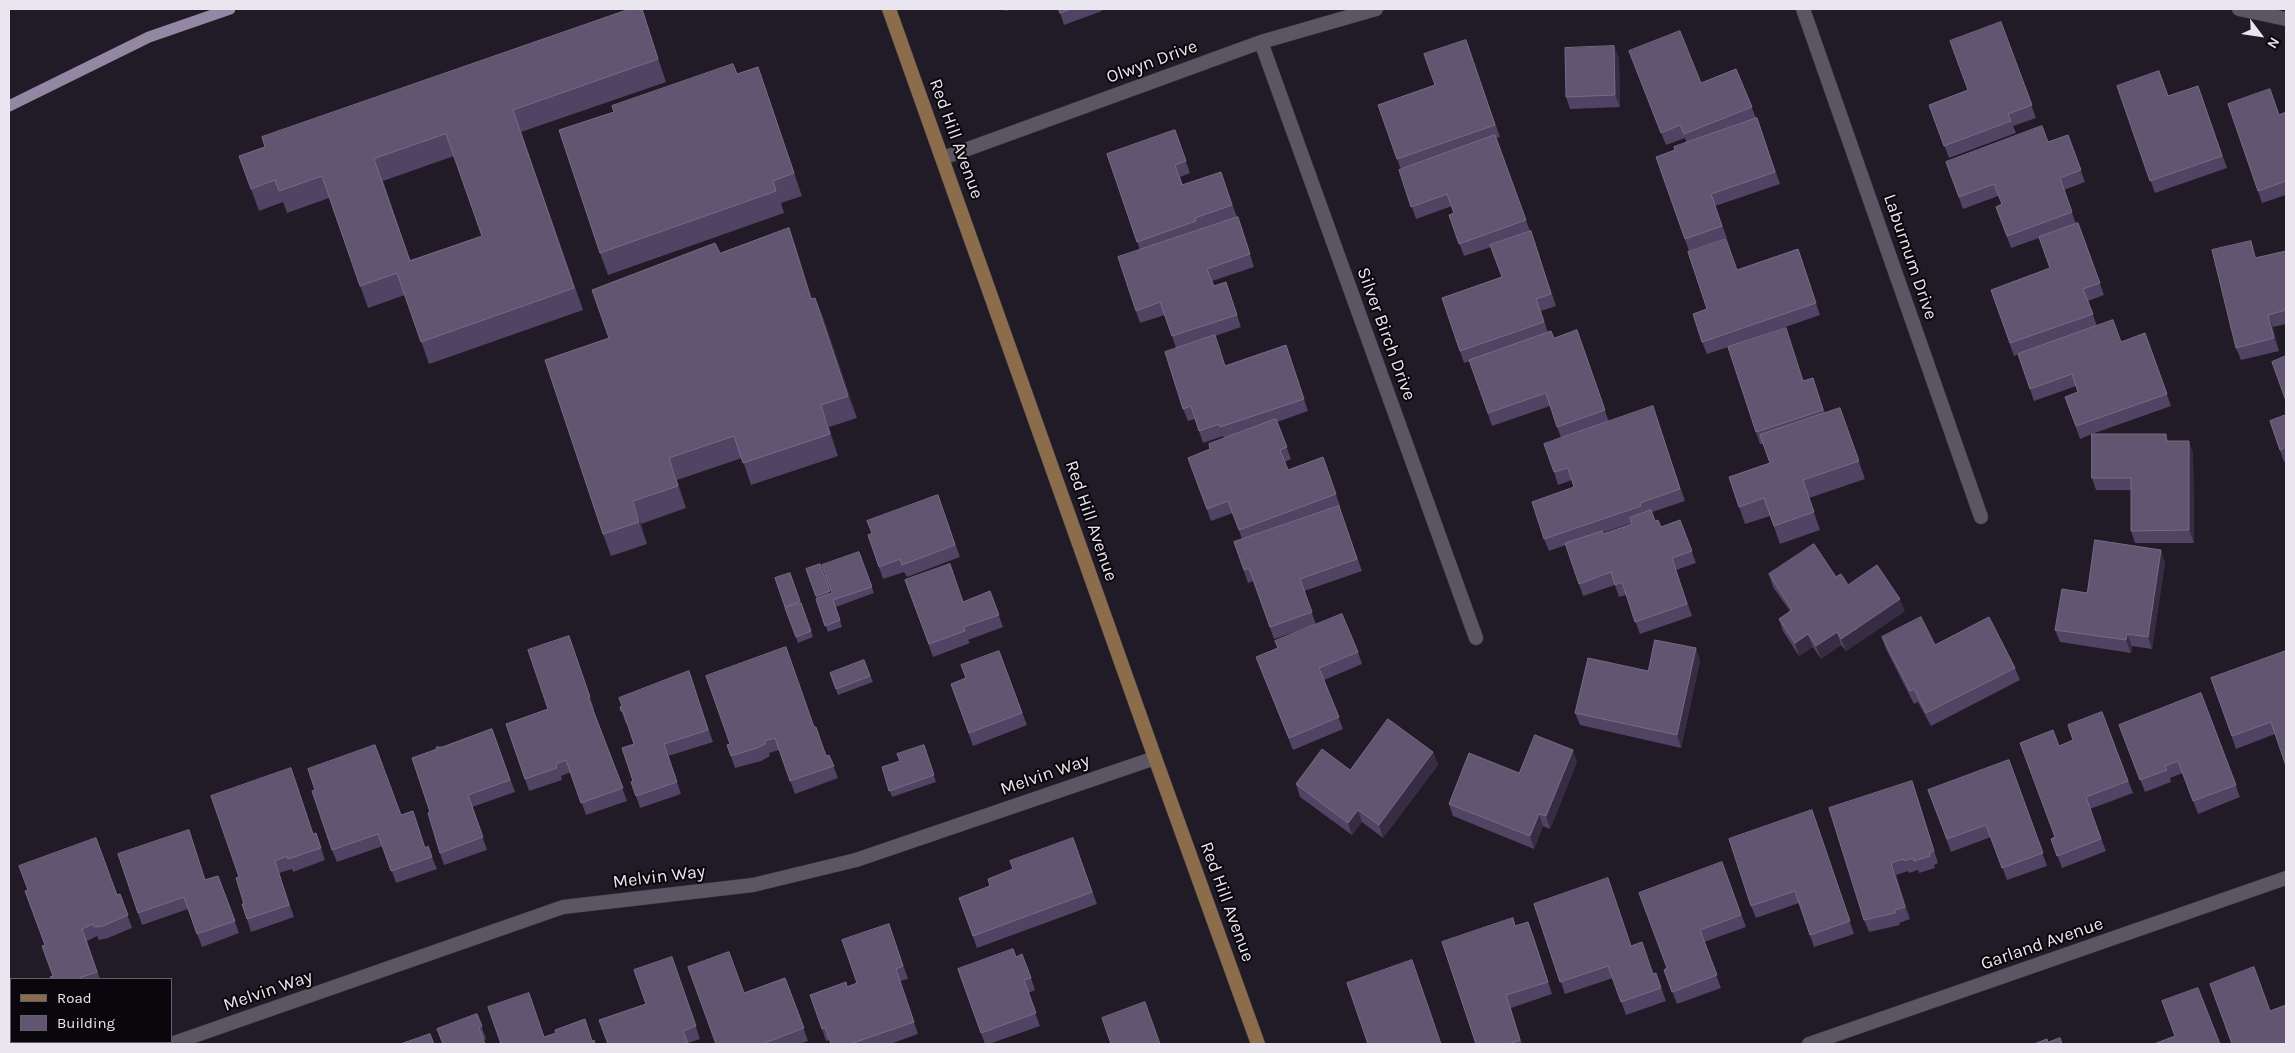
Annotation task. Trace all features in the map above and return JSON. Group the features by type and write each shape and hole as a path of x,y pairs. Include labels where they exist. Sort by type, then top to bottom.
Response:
{"main road":[{"name":"Red Hill Avenue","path":"890,9 1154,758 1258,1044"}],"street":[{"name":"Olwyn Drive","path":"943,158 1261,42 1376,9"},
{"name":"Laburnum Drive","path":"1803,9 1981,517"},
{"path":"2239,9 2286,18"},
{"name":"Silver Birch Drive","path":"1261,42 1476,638"},
{"name":"Melvin Way","path":"171,1044 563,907 754,885 856,860 1154,758"},
{"name":"Garland Avenue","path":"1809,1044 2286,878"}],"building":[{"path":"630,9 642,9 658,59 513,110 574,288 421,342 397,273 360,286 322,176 279,191 275,180 251,189 239,156 265,147 262,137","holes":["446,134 482,236 410,261 374,159"]},
{"path":"1059,9 1071,9 1060,13"},
{"path":"2001,22 2032,105 2008,114 2011,121 1944,146 1929,105 1968,90 1950,41"},
{"path":"1680,31 1701,83 1736,69 1752,107 1684,134 1680,125 1661,133 1629,51"},
{"path":"1466,40 1495,125 1397,159 1378,105 1435,85 1424,54"},
{"path":"1614,46 1615,95 1566,97 1565,48"},
{"path":"733,64 737,74 758,67 794,173 773,181 776,191 600,253 559,130 614,112 612,106"},
{"path":"2159,71 2168,96 2198,86 2222,156 2150,181 2117,86"},
{"path":"2270,89 2279,115 2286,112 2286,181 2258,191 2228,104"},
{"path":"1757,118 1775,172 1711,194 1722,226 1685,239 1656,157 1675,150 1674,147"},
{"path":"2042,126 2048,142 2068,135 2081,170 2060,178 2072,212 2007,236 1996,207 2002,204 1994,184 1959,197 1946,162"},
{"path":"1175,130 1186,161 1175,165 1182,185 1221,172 1232,205 1195,218 1196,221 1137,242 1107,154"},
{"path":"1495,135 1526,220 1459,244 1449,215 1454,213 1447,194 1411,207 1399,170"},
{"path":"1238,217 1250,254 1207,269 1214,286 1226,282 1237,315 1172,336 1160,302 1136,311 1118,257"},
{"path":"2078,223 2100,283 2083,289 2093,314 2010,343 1991,290 2050,268 2039,237"},
{"path":"789,228 811,299 815,298 848,396 821,405 830,434 743,463 734,436 669,458 678,486 633,501 639,522 603,534 545,360 609,338 592,290 715,243 720,253"},
{"path":"1531,231 1551,294 1536,299 1544,322 1460,351 1442,298 1502,277 1490,245"},
{"path":"1726,239 1737,270 1798,249 1816,303 1702,342 1693,314 1707,309 1688,252"},
{"path":"2251,241 2255,258 2286,251 2286,310 2268,315 2274,338 2236,348 2212,250"},
{"path":"2113,320 2121,342 2145,333 2167,394 2076,426 2065,397 2078,392 2072,374 2030,389 2018,354"},
{"path":"1786,328 1803,381 1813,378 1823,410 1756,432 1728,347"},
{"path":"1577,330 1605,410 1557,427 1546,393 1488,413 1469,360 1551,331 1554,338"},
{"path":"1215,335 1225,366 1286,345 1304,399 1220,427 1219,424 1199,431 1191,406 1183,409 1165,352"},
{"path":"2286,356 2286,401 2272,362"},
{"path":"1653,406 1680,489 1640,503 1641,506 1544,539 1532,502 1574,487 1568,468 1554,472 1544,444"},
{"path":"1840,408 1859,461 1803,480 1814,512 1774,526 1764,498 1739,507 1729,477 1770,463 1760,435"},
{"path":"2286,415 2286,447 2280,450 2270,421"},
{"path":"1276,419 1287,447 1280,450 1288,470 1323,457 1336,494 1239,530 1228,501 1207,509 1188,458 1210,449 1209,444"},
{"path":"2092,434 2166,434 2166,441 2189,441 2189,530 2131,531 2131,478 2092,478"},
{"path":"938,495 955,545 902,565 900,559 879,567 868,535 872,533 867,521"},
{"path":"1339,506 1357,559 1300,579 1312,612 1270,627 1249,568 1244,570 1234,542"},
{"path":"1651,510 1655,521 1658,520 1661,527 1680,520 1692,551 1672,558 1687,604 1635,622 1622,582 1615,585 1611,572 1579,584 1565,543 1602,531 1603,534 1632,524 1630,518"},
{"path":"2095,540 2161,550 2148,637 2127,634 2126,640 2055,630 2062,589 2087,593"},
{"path":"1814,544 1836,577 1841,574 1848,585 1877,565 1900,599 1841,639 1837,632 1816,646 1808,634 1795,643 1779,619 1792,610 1769,574"},
{"path":"859,552 872,587 833,600 840,620 825,626 816,599 832,593 822,565"},
{"path":"820,564 830,591 816,596 806,569"},
{"path":"950,564 963,602 990,591 999,615 964,627 965,631 929,644 905,580"},
{"path":"790,573 800,601 785,607 775,578"},
{"path":"801,603 811,631 796,637 785,608"},
{"path":"1342,614 1358,652 1319,668 1339,717 1289,738 1256,657 1278,648 1275,641"},
{"path":"1921,617 1935,645 1989,617 2015,668 1926,713 1914,689 1910,691 1882,637"},
{"path":"569,636 590,697 588,697 623,788 581,803 566,760 556,764 557,768 525,779 506,724 548,709 528,650"},
{"path":"1655,640 1696,648 1677,735 1575,713 1588,658 1648,671"},
{"path":"786,647 814,727 816,727 826,756 829,755 834,766 790,781 775,738 765,741 765,744 757,748 731,756 727,745 730,744 706,676"},
{"path":"999,651 1022,713 969,733 951,684 966,678 961,665"},
{"path":"2286,651 2286,766 2271,722 2232,736 2211,678"},
{"path":"864,660 870,676 836,689 830,673"},
{"path":"689,671 708,730 664,744 677,782 636,796 622,748 634,744 623,711 621,711 620,707 622,706 619,698"},
{"path":"2201,693 2236,785 2193,801 2178,761 2165,766 2167,770 2140,780 2119,725"},
{"path":"2102,712 2128,781 2086,797 2101,839 2057,856 2051,839 2055,837 2020,743 2053,730 2059,746 2073,740 2068,725"},
{"path":"1388,719 1433,752 1379,825 1358,810 1348,823 1296,784 1322,749 1350,770"},
{"path":"492,729 510,780 468,795 483,837 440,853 428,813 430,812 412,758 437,749 436,747 442,747"},
{"path":"1535,735 1573,750 1546,816 1539,814 1530,836 1449,804 1469,753 1519,773"},
{"path":"375,745 401,815 413,811 425,848 428,846 432,857 391,871 378,834 332,850 312,791 315,790 308,769"},
{"path":"924,745 934,775 889,791 882,767 900,761 897,754"},
{"path":"2009,760 2043,853 2002,868 1986,825 1947,839 1928,790"},
{"path":"291,768 313,834 316,833 321,848 288,859 287,856 275,861 289,905 247,919 236,878 239,877 211,796"},
{"path":"1912,781 1934,851 1929,853 1930,856 1914,861 1913,858 1891,863 1905,907 1895,910 1895,913 1864,920 1829,808"},
{"path":"1812,810 1850,921 1810,935 1795,891 1751,906 1729,839"},
{"path":"189,830 205,880 218,876 235,921 197,934 184,897 138,913 118,854"},
{"path":"96,838 117,895 120,894 128,915 103,926 94,927 93,924 82,929 97,972 79,978 50,978 53,976 42,946 45,945 25,891 28,890 19,866"},
{"path":"1073,838 1092,892 973,936 959,898 990,886 988,879 1013,869 1010,861"},
{"path":"1722,862 1741,915 1700,930 1717,975 1672,992 1664,970 1667,968 1639,893"},
{"path":"1608,878 1631,946 1642,942 1653,974 1656,973 1661,988 1621,1002 1608,966 1560,982 1534,904"},
{"path":"1513,918 1515,926 1528,922 1548,982 1506,995 1520,1040 1508,1044 1476,1044 1442,942"},
{"path":"889,924 903,966 896,969 914,1022 850,1044 831,1044 825,1027 822,1029 810,995 846,982 847,987 857,983 842,940"},
{"path":"1013,949 1016,957 1022,954 1031,978 1024,980 1036,1013 981,1033 958,969"},
{"path":"729,952 744,993 785,978 804,1028 762,1044 716,1044 688,967"},
{"path":"672,957 696,1026 683,1031 688,1044 608,1044 599,1020 646,1004 634,970"},
{"path":"1412,960 1441,1044 1368,1044 1347,983"},
{"path":"2254,967 2270,1011 2286,1005 2286,1044 2232,1044 2210,984"},
{"path":"9,983 10,1008 9,1009"},
{"path":"2198,988 2220,1044 2154,1044 2175,1036 2162,1001"},
{"path":"529,993 544,1037 556,1033 555,1030 585,1019 592,1041 594,1040 595,1044 501,1044 488,1007"},
{"path":"1145,1002 1160,1044 1111,1044 1102,1018"},
{"path":"477,1014 482,1026 479,1028 485,1044 443,1044 437,1029"},
{"path":"430,1034 434,1044 401,1044"},
{"path":"2060,1038 2062,1044 2034,1044 2047,1039 2048,1042"}],"waterway":[{"path":"9,106 149,37 230,9"}]}
